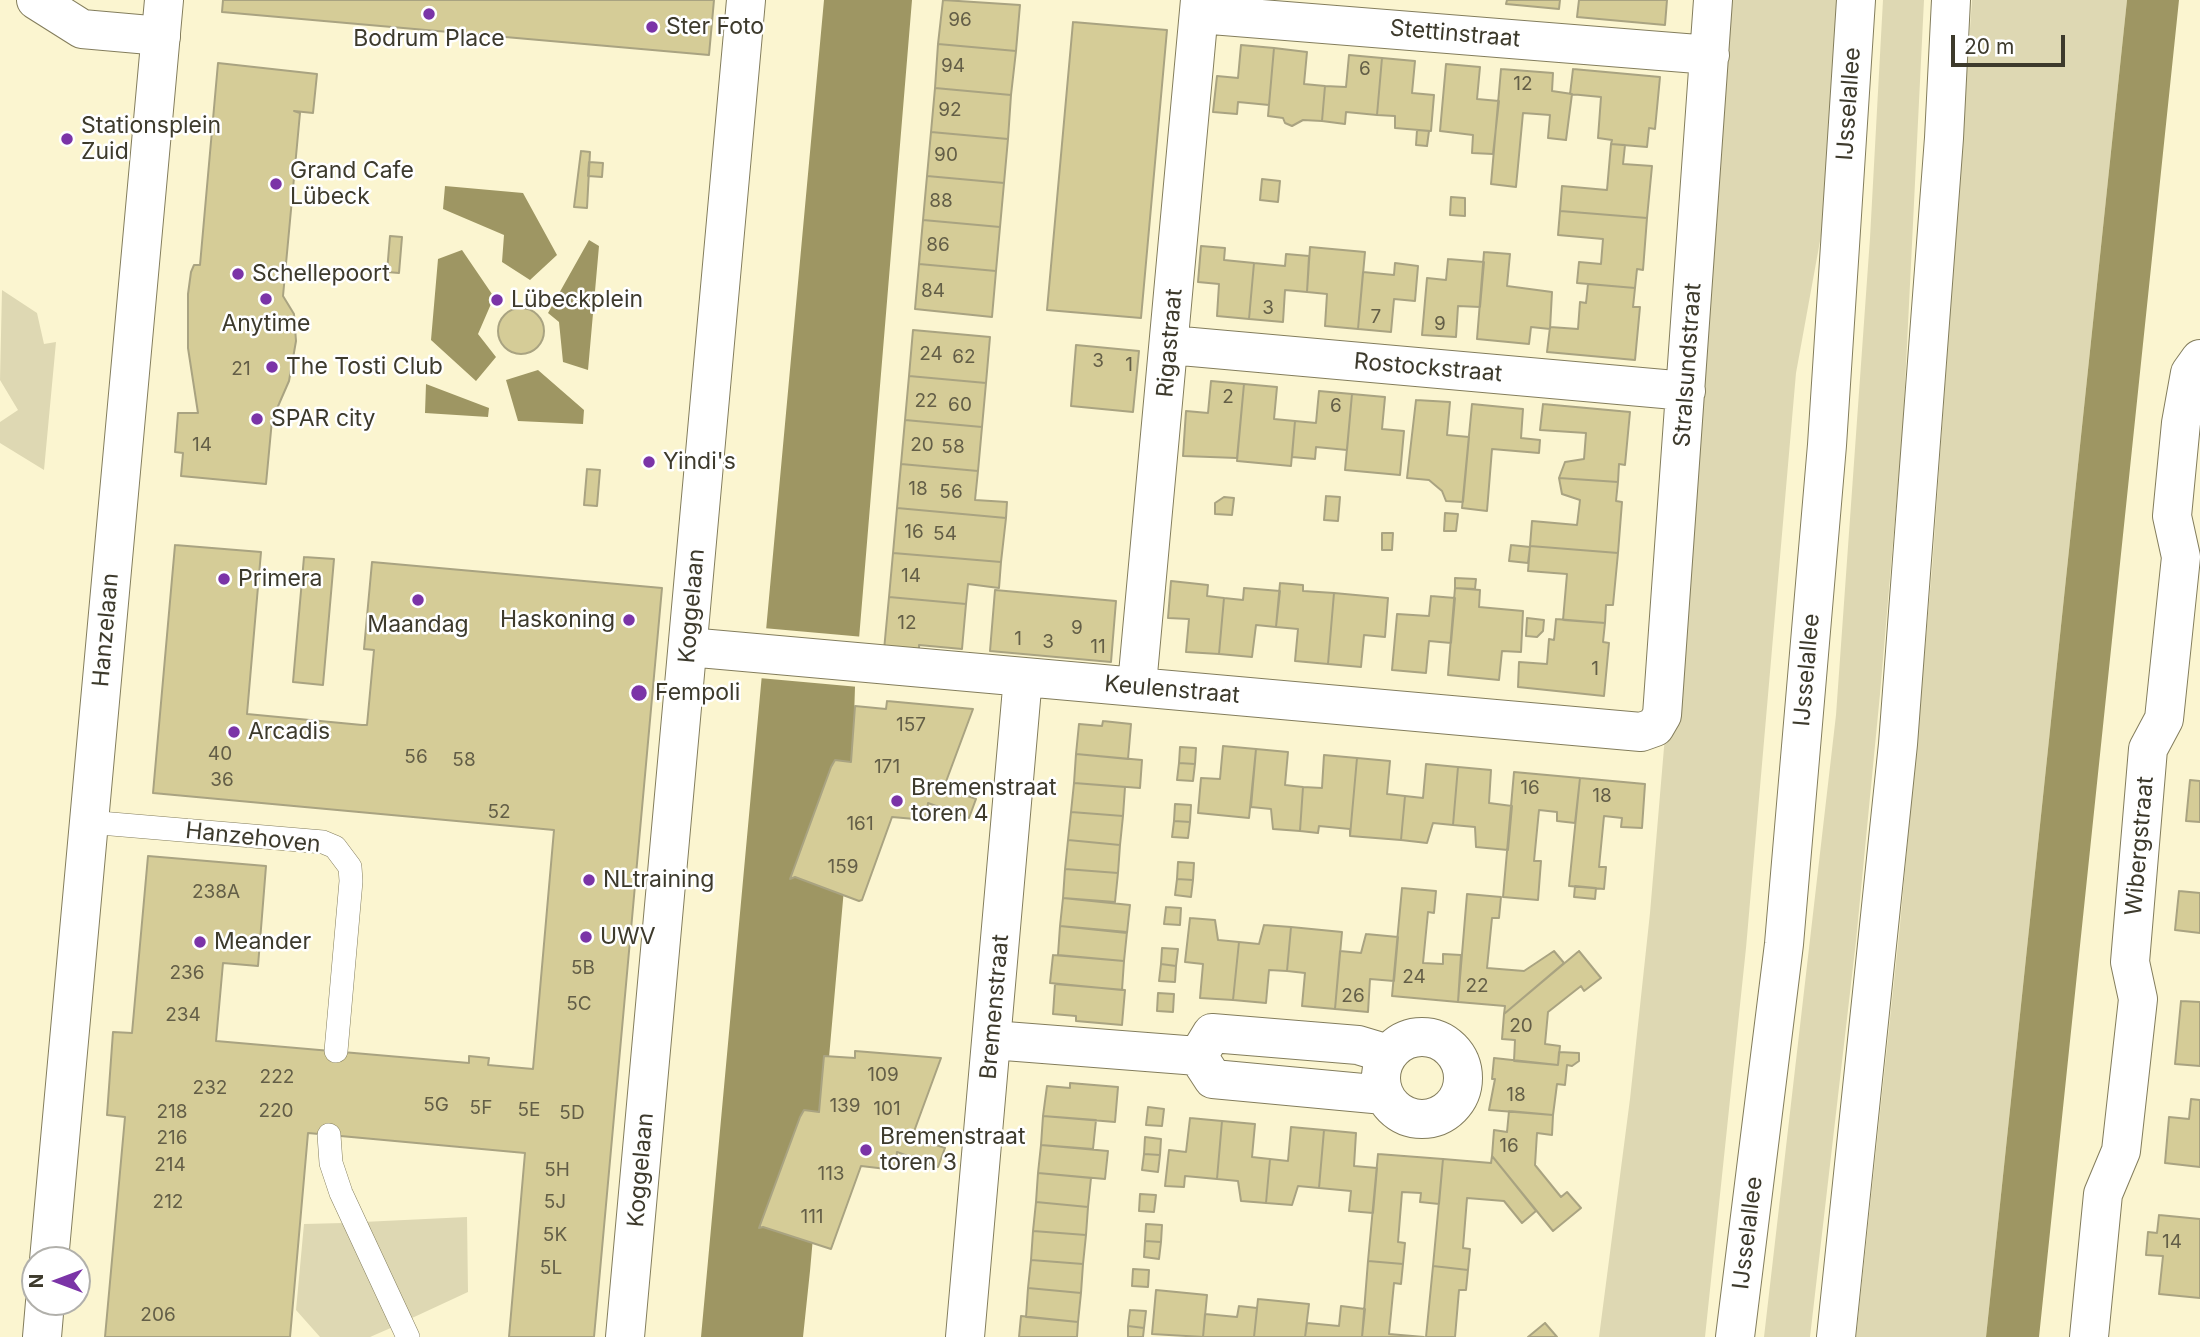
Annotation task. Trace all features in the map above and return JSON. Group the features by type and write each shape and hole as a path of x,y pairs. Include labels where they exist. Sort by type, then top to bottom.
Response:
{"street":[{"path":"36,0 82,29 162,18"},
{"name":"Koggelaan","path":"625,1337 746,0"},
{"name":"Stralsundstraat","path":"1655,727 1662,715 1713,0"},
{"name":"IJsselallee","path":"1735,1337 1784,944 1826,459 1856,0"},
{"path":"1836,1337 1898,744 1943,151 1951,0"},
{"name":"Stettinstraat","path":"1200,7 1710,55"},
{"name":"Rigastraat","path":"1137,685 1200,7"},
{"name":"Hanzelaan","path":"50,1246 162,18"},
{"name":"Rostockstraat","path":"1170,345 1686,391"},
{"name":"Wibergstraat","path":"2089,1337 2103,1194 2121,1151 2138,999 2130,962 2148,749 2164,719 2181,557 2172,516 2181,423 2190,373 2200,359"},
{"name":"Keulenstraat","path":"688,647 1641,732 1655,727"},
{"name":"Bremenstraat","path":"965,1337 1023,677"},
{"path":"1198,1056 1212,1033 1358,1045 1388,1054"},
{"path":"1423,1036 1438,1039 1457,1056 1463,1078 1456,1101 1438,1116 1428,1119 1402,1114 1384,1095 1383,1074 1388,1054 1408,1039 1423,1036"},
{"path":"992,1040 1198,1056"},
{"path":"1198,1056 1213,1079 1384,1095"},
{"path":"42,1337 44,1316"}],"lane":[{"name":"Hanzehoven","path":"88,822 323,842 335,847 350,867 352,881 336,1051"},
{"path":"330,1135 331,1163 341,1193 408,1337"}],"shaded area":[{"path":"824,0 912,0 855,687 851,810 810,1271 803,1337 701,1337"},
{"path":"1719,0 1837,0 1824,219 1796,373 1746,948 1705,1337 1599,1337 1630,1099 1650,913 1688,464"},
{"path":"1883,0 1924,0 1903,426 1880,694 1856,941 1810,1337 1764,1337 1836,715 1870,238"},
{"path":"1972,0 2127,0 1986,1337 1856,1337 1900,925 1932,569"},
{"path":"2127,0 2179,0 2039,1337 1986,1337"},
{"path":"445,186 523,193 557,255 530,280 502,262 504,235 443,209"},
{"path":"589,240 599,246 588,370 563,362 559,322 548,313"},
{"path":"462,250 494,297 478,334 496,357 476,381 431,340 438,259"},
{"path":"2,290 37,313 44,344 56,342 44,470 0,443 0,422 18,410 0,380"},
{"path":"538,370 584,410 583,424 518,421 506,380"},
{"path":"426,384 489,408 488,417 425,413"},
{"path":"467,1217 468,1292 412,1318 363,1222"},
{"path":"343,1223 393,1327 370,1337 320,1337 296,1310 304,1224"}],"pier":[{"path":"763,628 864,637 859,687 759,678"}],"building":[{"path":"223,0 714,0 709,55 222,12"},
{"path":"943,0 1020,5 1016,51 938,44"},
{"path":"1507,0 1560,0 1559,9 1506,4"},
{"path":"1579,0 1667,0 1665,25 1577,17"},
{"path":"1073,22 1167,30 1141,318 1047,310"},
{"path":"938,44 1016,51 1011,95 935,88"},
{"path":"1241,45 1274,48 1269,105 1238,102 1237,114 1213,112 1217,76 1238,78"},
{"path":"1274,48 1307,52 1304,84 1325,86 1322,121 1303,120 1292,126 1285,123 1283,118 1268,116"},
{"path":"1349,55 1382,58 1377,115 1346,112 1345,124 1322,121 1325,86 1346,87"},
{"path":"1382,58 1415,61 1412,93 1434,95 1431,131 1395,128 1395,116 1377,115"},
{"name":"Schellepoort","path":"218,63 317,74 313,113 294,111 300,113 283,296 294,314 296,341 289,381 272,420 266,484 181,476 183,453 175,452 178,413 198,413 188,348 188,294 191,272 194,265 200,265"},
{"path":"1446,64 1480,67 1477,99 1499,101 1493,154 1472,153 1473,135 1440,131"},
{"path":"1501,69 1553,73 1552,91 1572,94 1566,140 1548,138 1550,115 1523,113 1516,187 1491,184"},
{"path":"1573,69 1660,77 1655,129 1649,128 1647,147 1611,144 1612,140 1598,138 1601,97 1570,94"},
{"path":"935,88 1011,95 1008,139 931,132"},
{"path":"1417,130 1429,131 1427,146 1416,145"},
{"path":"931,132 1008,139 1004,183 927,176"},
{"path":"1611,144 1625,145 1623,164 1652,166 1647,218 1560,211 1562,186 1607,190"},
{"path":"581,151 590,152 587,208 574,207"},
{"path":"589,162 603,163 602,177 588,176"},
{"path":"927,176 1004,183 1000,227 923,220"},
{"path":"1262,179 1280,181 1278,202 1260,200"},
{"path":"1451,197 1465,198 1465,216 1450,215"},
{"path":"1560,211 1647,218 1643,270 1637,269 1635,288 1577,283 1579,262 1601,264 1603,239 1558,235"},
{"path":"923,220 1000,227 996,271 919,264"},
{"path":"390,236 402,237 399,273 387,272"},
{"path":"1201,246 1225,248 1224,260 1254,263 1249,319 1217,316 1219,284 1198,282"},
{"path":"1310,247 1365,252 1358,329 1325,326 1327,294 1307,292"},
{"path":"1484,252 1510,254 1507,286 1552,292 1550,329 1531,327 1529,344 1477,339"},
{"path":"1286,254 1309,256 1307,292 1285,290 1283,322 1249,319 1254,263 1285,266"},
{"path":"1448,259 1484,262 1480,307 1458,306 1456,337 1422,335 1427,278 1446,280"},
{"path":"1395,263 1418,266 1415,301 1394,299 1391,332 1358,329 1363,272 1394,275"},
{"path":"919,264 996,271 992,317 915,309"},
{"path":"1588,284 1635,288 1633,307 1640,307 1635,360 1547,352 1550,327 1578,329 1580,302 1586,303"},
{"path":"521,308 537,315 544,331 537,347 521,354 505,347 498,331 505,315"},
{"path":"913,330 990,337 986,383 909,376"},
{"path":"1076,345 1139,351 1133,412 1071,406"},
{"path":"909,376 986,383 982,427 905,420"},
{"path":"1211,381 1244,384 1237,458 1183,456 1186,411 1208,413"},
{"path":"1244,384 1277,387 1274,419 1295,421 1291,466 1237,461"},
{"path":"1319,391 1352,394 1347,450 1316,447 1315,459 1292,457 1295,421 1316,423"},
{"path":"1352,394 1385,397 1382,429 1404,431 1400,475 1345,470"},
{"path":"1416,400 1450,402 1447,435 1469,437 1463,502 1446,501 1442,491 1429,480 1407,478"},
{"path":"1472,404 1523,409 1521,438 1540,440 1539,453 1492,449 1487,511 1462,508"},
{"path":"1543,404 1630,412 1625,465 1619,464 1618,482 1559,478 1565,462 1584,459 1586,433 1540,430"},
{"path":"905,420 982,427 978,471 901,464"},
{"path":"901,464 978,471 975,500 1007,502 1006,518 897,508"},
{"path":"587,469 600,470 597,506 584,505"},
{"path":"1559,478 1618,482 1616,501 1622,502 1618,553 1530,546 1532,521 1577,525 1580,500 1562,494"},
{"path":"1326,496 1340,497 1338,521 1324,520"},
{"path":"1224,497 1234,498 1232,515 1215,514 1215,503"},
{"path":"897,508 1006,518 1001,562 893,553"},
{"path":"1445,513 1458,514 1456,531 1444,531"},
{"path":"1382,533 1393,533 1392,550 1382,550"},
{"name":"Meander","path":"175,545 261,552 247,714 362,725 367,725 374,650 364,649 372,562 662,588 594,1337 509,1337 525,1153 308,1133 290,1337 105,1337 125,1117 107,1115 113,1032 132,1033 148,856 266,866 258,966 223,963 216,1041 469,1063 469,1056 489,1058 488,1065 533,1069 554,830 153,793"},
{"path":"1511,545 1530,547 1528,563 1509,561"},
{"path":"1530,546 1618,553 1613,605 1606,605 1605,623 1563,620 1567,574 1528,571"},
{"path":"893,553 1001,562 999,588 968,584 966,604 889,597"},
{"path":"304,557 334,559 323,685 293,682"},
{"path":"1455,578 1476,579 1475,589 1455,588"},
{"path":"1171,581 1208,585 1207,596 1224,598 1219,654 1186,652 1189,619 1168,618"},
{"path":"1280,583 1303,585 1303,591 1334,593 1328,664 1295,661 1298,629 1276,627"},
{"path":"1244,588 1280,591 1276,627 1256,625 1252,657 1219,654 1224,598 1243,600"},
{"path":"1455,588 1480,590 1479,607 1523,611 1521,652 1502,651 1499,680 1448,675"},
{"path":"995,590 1116,601 1111,662 990,651"},
{"path":"1334,593 1388,598 1385,637 1364,635 1361,667 1328,664"},
{"path":"1431,596 1455,598 1451,643 1429,641 1426,673 1392,670 1397,614 1429,616"},
{"path":"889,597 966,604 962,649 919,645 919,653 884,650"},
{"path":"1527,618 1544,620 1543,631 1537,637 1526,636"},
{"path":"1556,619 1605,623 1603,642 1609,643 1604,696 1518,687 1519,662 1547,664 1549,639 1554,640"},
{"name":"Bremenstraat toren 4","path":"887,701 973,709 944,787 976,799 969,818 928,803 926,820 892,817 862,900 795,877 790,879 831,767 835,760 851,762 855,706 886,709"},
{"path":"1103,721 1131,724 1128,759 1076,754 1079,724 1102,726"},
{"path":"1223,746 1256,749 1249,818 1198,813 1201,778 1220,779"},
{"path":"1180,747 1196,748 1195,764 1179,763"},
{"path":"1256,749 1288,752 1285,785 1303,787 1300,831 1273,829 1271,809 1251,807"},
{"path":"1076,754 1142,760 1140,788 1074,783"},
{"path":"1324,755 1357,758 1350,836 1350,829 1319,826 1318,833 1300,831 1303,787 1322,788"},
{"path":"1357,758 1390,761 1387,794 1405,796 1401,840 1350,836"},
{"path":"1179,763 1195,764 1193,781 1177,780"},
{"path":"1426,764 1458,767 1453,825 1433,823 1427,843 1401,840 1405,796 1423,798"},
{"path":"1458,767 1491,770 1489,803 1512,806 1508,850 1476,847 1475,827 1453,825"},
{"path":"1514,772 1580,778 1575,823 1557,821 1557,812 1539,810 1534,861 1541,861 1538,900 1503,897"},
{"path":"1580,778 1645,784 1642,828 1621,827 1622,818 1604,816 1599,867 1606,867 1604,889 1569,886"},
{"path":"2190,780 2200,781 2200,822 2186,821"},
{"path":"1074,783 1125,787 1123,816 1071,812"},
{"path":"1175,804 1191,805 1190,822 1174,821"},
{"path":"1071,812 1123,816 1120,845 1068,840"},
{"path":"1174,821 1190,822 1188,838 1172,837"},
{"path":"1068,840 1120,845 1118,873 1065,869"},
{"path":"1178,862 1194,863 1193,880 1177,879"},
{"path":"1065,869 1118,873 1115,902 1063,898"},
{"path":"1177,879 1193,880 1191,897 1175,895"},
{"path":"1575,886 1596,888 1595,899 1574,897"},
{"path":"1402,888 1436,891 1434,913 1428,912 1423,963 1443,964 1443,954 1461,955 1458,1002 1392,996"},
{"path":"2179,891 2200,893 2200,933 2175,930"},
{"path":"1467,894 1501,897 1499,918 1492,918 1487,968 1524,971 1554,951 1564,963 1504,1014 1505,1006 1458,1002"},
{"path":"1063,898 1130,905 1127,933 1060,926"},
{"path":"1166,907 1181,908 1180,925 1164,924"},
{"path":"1190,918 1215,920 1218,940 1239,942 1233,1000 1200,998 1203,964 1185,962"},
{"path":"1264,925 1291,927 1287,971 1269,970 1266,1003 1233,1000 1239,942 1259,944"},
{"path":"1060,926 1127,932 1124,961 1058,955"},
{"path":"1291,927 1342,932 1335,1009 1302,1006 1305,973 1287,971"},
{"path":"1366,934 1398,937 1394,981 1370,979 1368,1012 1335,1009 1340,951 1361,953"},
{"path":"1162,948 1178,949 1176,966 1161,964"},
{"path":"1579,951 1601,978 1584,991 1581,986 1548,1012 1545,1044 1560,1046 1558,1065 1514,1061 1515,1040 1502,1039 1504,1014"},
{"path":"1053,955 1124,961 1122,990 1050,983"},
{"path":"1161,964 1176,966 1175,982 1159,981"},
{"path":"1055,984 1125,990 1122,1025 1076,1021 1076,1016 1053,1014"},
{"path":"1158,993 1174,994 1173,1012 1157,1011"},
{"path":"2181,1001 2200,1002 2200,1066 2175,1064"},
{"name":"Bremenstraat toren 3","path":"855,1051 941,1058 912,1137 945,1148 938,1167 897,1152 895,1170 861,1166 831,1249 759,1228 800,1117 804,1110 819,1112 824,1056 855,1058"},
{"path":"1559,1052 1579,1053 1579,1061 1572,1066 1567,1065 1565,1085 1557,1084 1553,1115 1489,1110 1495,1079 1492,1079 1494,1058 1558,1065"},
{"path":"1070,1083 1118,1087 1115,1122 1043,1116 1047,1086 1070,1088"},
{"path":"2191,1099 2200,1100 2200,1167 2165,1163 2169,1117 2189,1119"},
{"path":"1148,1107 1164,1109 1162,1126 1146,1125"},
{"path":"1509,1111 1553,1115 1552,1135 1537,1133 1535,1165 1561,1197 1567,1192 1581,1208 1553,1231 1492,1156 1494,1130 1507,1132"},
{"path":"1043,1116 1096,1120 1093,1149 1041,1145"},
{"path":"1190,1118 1222,1121 1217,1179 1185,1176 1184,1187 1165,1186 1169,1150 1186,1152"},
{"path":"1222,1121 1255,1124 1252,1157 1270,1159 1266,1203 1241,1201 1238,1181 1217,1179"},
{"path":"1291,1127 1324,1130 1319,1188 1298,1186 1292,1205 1266,1203 1270,1159 1288,1161"},
{"path":"1324,1130 1356,1133 1354,1166 1377,1168 1373,1213 1349,1211 1351,1191 1319,1188"},
{"path":"1145,1137 1161,1139 1160,1155 1144,1154"},
{"path":"1041,1145 1108,1151 1105,1179 1038,1173"},
{"path":"1144,1154 1160,1155 1158,1172 1142,1170"},
{"path":"1378,1154 1443,1159 1439,1204 1420,1202 1421,1193 1402,1192 1398,1242 1405,1243 1403,1264 1368,1261"},
{"path":"1492,1156 1536,1211 1522,1223 1504,1201 1467,1198 1463,1248 1470,1249 1468,1270 1433,1266 1443,1159 1491,1163"},
{"path":"1038,1173 1091,1178 1088,1207 1036,1202"},
{"path":"1140,1194 1156,1195 1154,1212 1139,1211"},
{"path":"1036,1202 1088,1207 1086,1235 1033,1231"},
{"path":"2159,1215 2200,1219 2200,1298 2159,1294 2163,1256 2146,1255 2148,1232 2157,1233"},
{"path":"1146,1224 1162,1225 1161,1242 1145,1241"},
{"path":"1033,1231 1086,1235 1083,1264 1031,1260"},
{"path":"1145,1241 1161,1242 1159,1259 1144,1257"},
{"path":"1031,1260 1083,1264 1081,1293 1028,1288"},
{"path":"1368,1261 1403,1264 1401,1284 1394,1283 1389,1334 1424,1337 1362,1337"},
{"path":"1433,1266 1468,1270 1466,1290 1459,1290 1455,1337 1426,1337"},
{"path":"1133,1269 1149,1270 1148,1287 1132,1286"},
{"path":"1028,1288 1081,1293 1078,1322 1026,1317"},
{"path":"1156,1290 1207,1295 1203,1337 1152,1334"},
{"path":"1258,1299 1309,1304 1305,1337 1254,1337"},
{"path":"1239,1306 1257,1308 1254,1337 1203,1337 1205,1314 1237,1317"},
{"path":"1341,1306 1365,1309 1362,1337 1305,1337 1307,1323 1339,1326"},
{"path":"1130,1310 1146,1311 1144,1328 1128,1326"},
{"path":"1021,1316 1078,1322 1077,1337 1019,1337"},
{"path":"1545,1323 1557,1337 1528,1337"},
{"path":"1128,1326 1144,1328 1143,1337 1128,1337"}],"place":[{"name":"Bodrum Place","path":"429,14"},
{"name":"Ster Foto","path":"652,27"},
{"name":"Stationsplein Zuid","path":"67,139"},
{"name":"Grand Cafe Lübeck","path":"276,184"},
{"name":"Schellepoort","path":"238,274"},
{"name":"Anytime","path":"266,299"},
{"name":"Lübeckplein","path":"497,300"},
{"name":"The Tosti Club","path":"272,367"},
{"name":"SPAR city","path":"257,419"},
{"name":"Yindi's","path":"649,462"},
{"name":"Primera","path":"224,579"},
{"name":"Maandag","path":"418,600"},
{"name":"Haskoning","path":"629,620"},
{"name":"Fempoli","path":"639,693"},
{"name":"Arcadis","path":"234,732"},
{"name":"Bremenstraat toren 4","path":"897,801"},
{"name":"NLtraining","path":"589,880"},
{"name":"UWV","path":"586,937"},
{"name":"Meander","path":"200,942"},
{"name":"Bremenstraat toren 3","path":"866,1150"}]}
